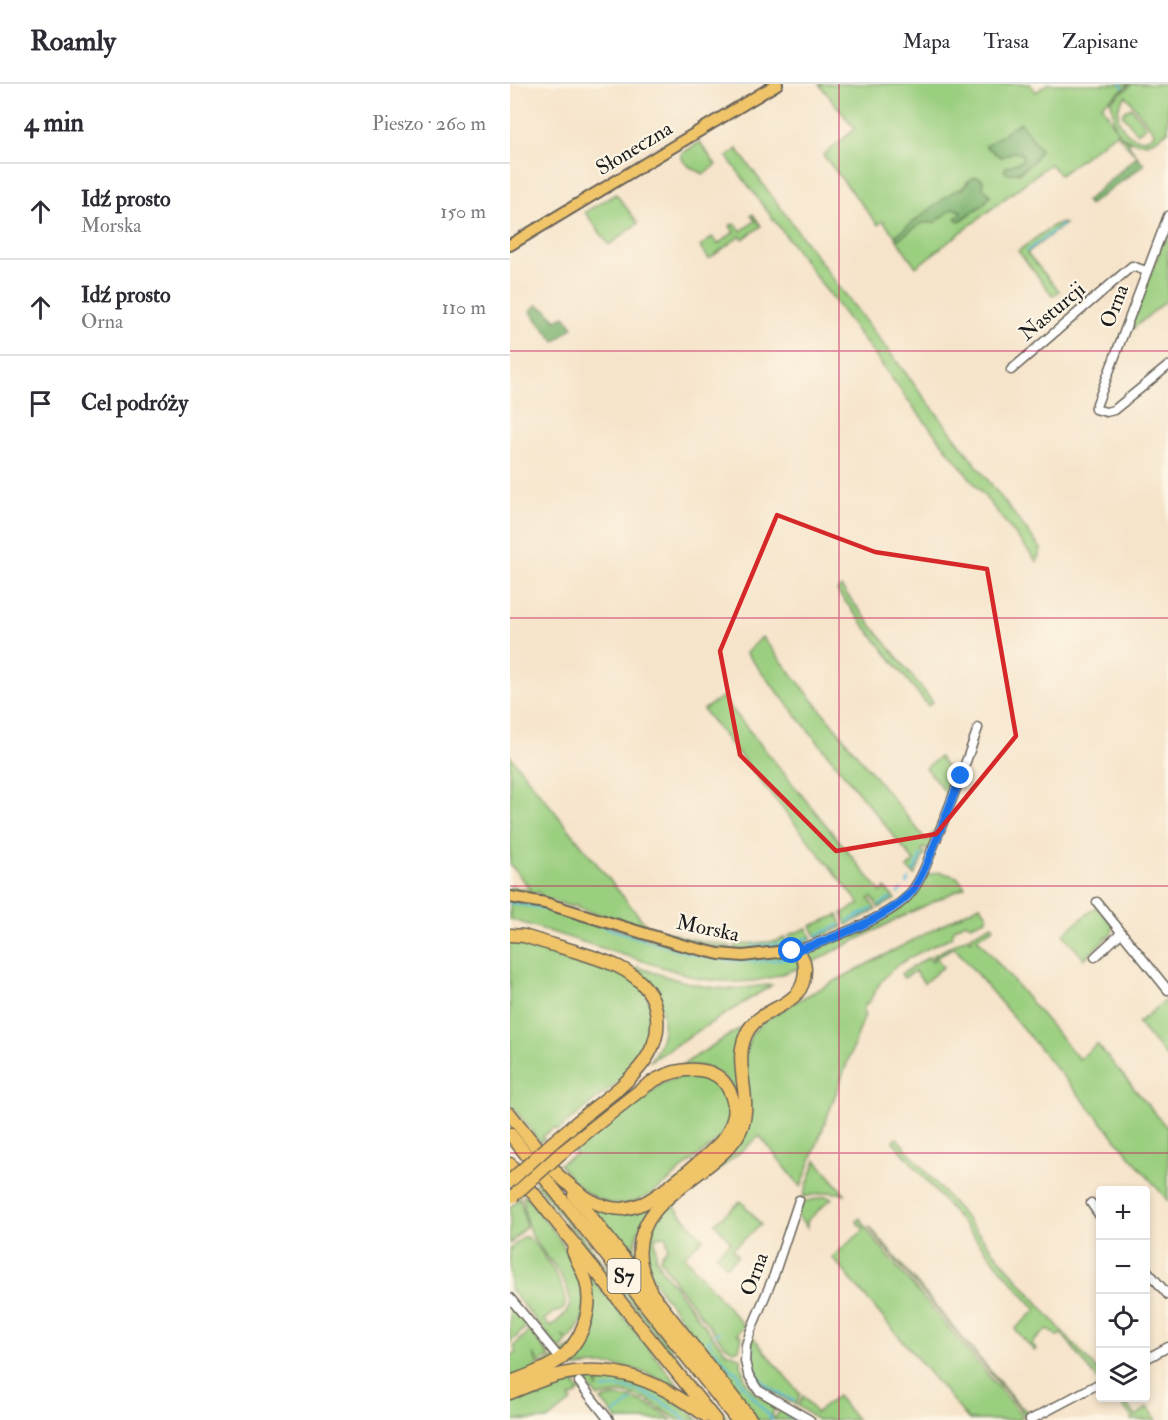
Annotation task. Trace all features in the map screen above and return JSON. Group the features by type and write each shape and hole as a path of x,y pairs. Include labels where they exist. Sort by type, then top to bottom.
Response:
{"highway":[{"path":"510,935 524,936 619,967 640,981 648,990 655,1003 657,1014 656,1041 640,1068 626,1084 552,1143 510,1181"},
{"path":"650,1289 640,1260 640,1248 646,1224 662,1203 727,1149 743,1126 746,1109 741,1064 744,1040 751,1026 789,1002 803,985 805,964 796,950"},
{"path":"512,1197 560,1154 658,1078 689,1069 711,1073 727,1086 733,1098 734,1115 724,1137 674,1181 644,1203 622,1209 607,1207 589,1200 559,1176"},
{"path":"510,1114 751,1420"},
{"name":"S7","path":"510,1134 737,1420"},
{"name":"S7","path":"510,1164 713,1420"},
{"path":"510,1382 557,1361 573,1345 582,1330 588,1307 587,1287 565,1234"},
{"path":"510,1393 568,1373 592,1371 621,1373 670,1391 713,1420"}],"main road":[{"name":"Słoneczna","path":"510,245 777,84"},
{"name":"Morska","path":"510,897 545,903 719,954 743,956 796,950"}],"street":[{"name":"Orna","path":"1168,216 1095,409 1106,412 1114,410 1168,366"},
{"name":"Nasturcji","path":"1011,370 1132,266 1146,271"},
{"name":"Morska","path":"796,950 827,940 895,907 907,897 919,881 953,799 978,728"},
{"path":"1097,902 1168,990"},
{"path":"1095,957 1121,933"},
{"name":"Orna","path":"799,1200 751,1330 745,1361 748,1374 758,1390 810,1420"},
{"path":"1091,1203 1096,1210"},
{"path":"1150,1274 1168,1295"},
{"path":"510,1298 556,1354"},
{"path":"1150,1357 1168,1347"},
{"path":"579,1382 609,1420"},
{"path":"1030,1420 1096,1386"}],"highlighted area":[{"path":"777,515 875,552 987,569 1016,736 936,834 836,851 740,755 720,651"}],"green space":[{"path":"819,84 1030,84 1036,92 1047,84 1130,84 1102,105 1117,130 1130,142 1129,145 1137,156 1116,133 1060,175 1050,164 916,267 897,240 922,223 938,220 954,208 961,211 962,220 984,204 990,195 983,187 983,181 968,181 962,189 895,236 883,221 878,225 823,155 855,129","holes":["986,146 1039,152 1035,159 1019,173 1006,167 1022,162 1021,153 1012,152 999,156"]},
{"path":"1133,84 1168,84 1168,131 1146,143 1129,140 1116,129 1110,101","holes":["1126,96 1155,133 1147,138 1139,139 1124,130 1118,113 1120,104"]},
{"path":"1131,107 1146,126 1137,133 1122,114"},
{"path":"1020,122 1040,149 1035,159 1027,167 1017,172 1007,173 1004,171 1006,167 1022,161 1021,153 1012,152 1003,157 986,146"},
{"path":"700,142 716,165 704,174 686,164 681,154"},
{"path":"737,149 834,280 1041,549 1037,562 914,408 727,157"},
{"path":"1137,156 1144,165 1089,205 1086,201"},
{"path":"972,178 982,179 983,187 990,195 984,204 959,221 955,218 961,214 961,211 954,208 934,223 922,223 897,240 895,236 954,191 962,189"},
{"path":"616,194 638,223 609,245 585,212"},
{"path":"753,214 761,226 743,239 740,236 709,259 700,247 712,237 718,244 734,232 730,226 732,224 741,231 755,221 751,215"},
{"path":"1065,224 1027,253 1059,291 1053,296 1018,251 1054,225"},
{"path":"1168,229 1168,299 1127,334"},
{"path":"537,305 547,310 556,320 565,316 573,327 555,342 530,311"},
{"path":"841,587 933,702 928,706 837,591"},
{"path":"762,637 927,841 941,823 931,848 921,850 925,853 915,875 907,868 914,861 746,653"},
{"path":"722,697 881,892 885,888 895,899 879,908 872,897 869,899 876,910 847,925 842,913 860,904 703,710"},
{"path":"510,756 646,925 660,930 659,933 620,921 617,917 616,920 577,908 575,904 573,907 539,897 540,893 537,892 535,896 510,892 510,887 531,890 510,864"},
{"path":"939,757 946,766 952,781 950,798 926,768"},
{"path":"940,872 957,877 965,887 811,963 806,955 809,950 845,937 895,912 911,898 927,875"},
{"path":"510,900 533,904 675,946 791,954 802,967 754,981 700,979 510,919"},
{"path":"980,905 987,914 986,919 971,925 965,922 955,928 951,937 914,955 893,969 876,989 869,1003 866,1003 863,1011 865,1015 801,1187 760,1136 674,1206 703,1239 684,1256 744,1326 737,1334 742,1337 739,1349 735,1351 724,1345 678,1286 660,1259 668,1248 666,1236 655,1237 656,1258 660,1267 726,1352 741,1358 742,1369 748,1384 775,1407 772,1416 775,1418 782,1410 801,1420 758,1420 659,1289 648,1269 645,1254 646,1240 652,1225 663,1210 737,1144 746,1054 750,1036 761,1023 797,1001"},
{"path":"1097,906 1113,926 1112,933 1084,959 1063,934"},
{"path":"838,915 843,927 817,938 811,926"},
{"path":"992,925 994,928 977,938 1079,1059 1097,1044 1168,1129 1168,1201 954,947 936,957 943,967 924,983 915,971 904,978 901,974 929,957 932,961 934,959 932,956 968,937 970,941 972,940 971,936"},
{"path":"807,928 812,940 792,945 789,935"},
{"path":"664,931 687,938 731,946 730,949 705,945 663,933"},
{"path":"785,937 787,946 752,950 735,949 735,945 776,941"},
{"path":"510,939 610,967 641,985 654,1011 650,1044 628,1074 558,1130 554,1128 543,1136 544,1139 540,1142 510,1104"},
{"path":"637,967 709,987 734,989 772,985 650,1061 661,1038 663,1017 656,996 636,970"},
{"path":"1168,998 1168,1059 1138,1023"},
{"path":"750,1022 742,1035 739,1049 738,1061 743,1100 739,1126 714,1157 655,1205 641,1225 637,1237 636,1268 586,1206 616,1213 640,1208 662,1195 724,1144 733,1129 737,1114 737,1100 732,1087 711,1069 697,1066 679,1067"},
{"path":"692,1072 712,1078 725,1091 729,1107 727,1123 720,1137 709,1148 656,1191 638,1201 609,1203 584,1191 559,1164 576,1154 574,1151 664,1082"},
{"path":"897,1138 1096,1369 1096,1378 1062,1334 1057,1336 1048,1329 1032,1343 1036,1349 1034,1351 1015,1329 1036,1310 893,1141"},
{"path":"816,1160 845,1194 829,1192 803,1197"},
{"path":"538,1181 728,1420 724,1420 535,1183"},
{"path":"524,1194 563,1244 582,1283 585,1303 581,1322 568,1340 561,1335 567,1341 560,1350 510,1289 510,1249 523,1237 527,1237 540,1250 553,1270 565,1300 564,1308 544,1320 550,1327 564,1316 569,1307 570,1299 564,1280 531,1233 524,1210"},
{"path":"826,1196 832,1198 807,1221 807,1228 797,1215 801,1203"},
{"path":"520,1197 526,1226 510,1244 510,1208"},
{"path":"741,1201 761,1225 732,1249 738,1256 726,1266 716,1254 731,1242 715,1223"},
{"path":"860,1218 873,1238 1023,1417 1018,1420 969,1420 832,1257 864,1230 856,1221"},
{"path":"869,1226 1018,1404 1027,1411 1033,1412 1026,1416"},
{"path":"588,1272 681,1389 642,1372 611,1365 567,1369 510,1385 581,1342"},
{"path":"510,1305 527,1326 510,1343"},
{"path":"530,1330 550,1357 539,1363 533,1353 538,1364 535,1366 536,1369 510,1379 510,1355 516,1353 514,1346"},
{"path":"753,1337 800,1394 796,1405 758,1380 750,1362"},
{"path":"604,1377 643,1385 667,1396 699,1420 678,1420 647,1400 623,1393 598,1397 584,1380 595,1378 598,1389 598,1379"},
{"path":"582,1380 574,1385 580,1391 575,1396 569,1397 572,1401 547,1420 510,1420 510,1398 553,1381 561,1383"},
{"path":"803,1396 816,1413 837,1396 857,1420 817,1420 798,1406"},
{"path":"613,1397 630,1398 645,1403 672,1420 618,1420 601,1400"},
{"path":"1119,1402 1125,1402 1136,1416 1148,1407 1157,1420 1131,1420 1133,1418"}],"waterway":[{"path":"1027,251 1062,225"},
{"path":"914,871 921,855"},
{"path":"907,883 909,879"},
{"path":"898,893 901,890"},
{"path":"880,905 891,898"},
{"path":"510,903 579,918 682,952 717,959 751,962 786,958"},
{"path":"848,921 872,909"},
{"path":"817,935 840,925"},
{"path":"792,942 809,938"},
{"path":"753,946 784,944"},
{"path":"715,1335 719,1332"},
{"path":"710,1339 708,1341 712,1346"},
{"path":"753,1347 754,1367 758,1375 769,1387 794,1401"},
{"path":"715,1349 732,1371 736,1371 739,1380 772,1420"},
{"path":"603,1390 625,1388 648,1394 669,1406 686,1420"},
{"path":"614,1414 632,1401"},
{"path":"787,1415 796,1420"}],"route":[{"path":"792,951 848,931 895,907 907,897 922,874 961,776"}]}
